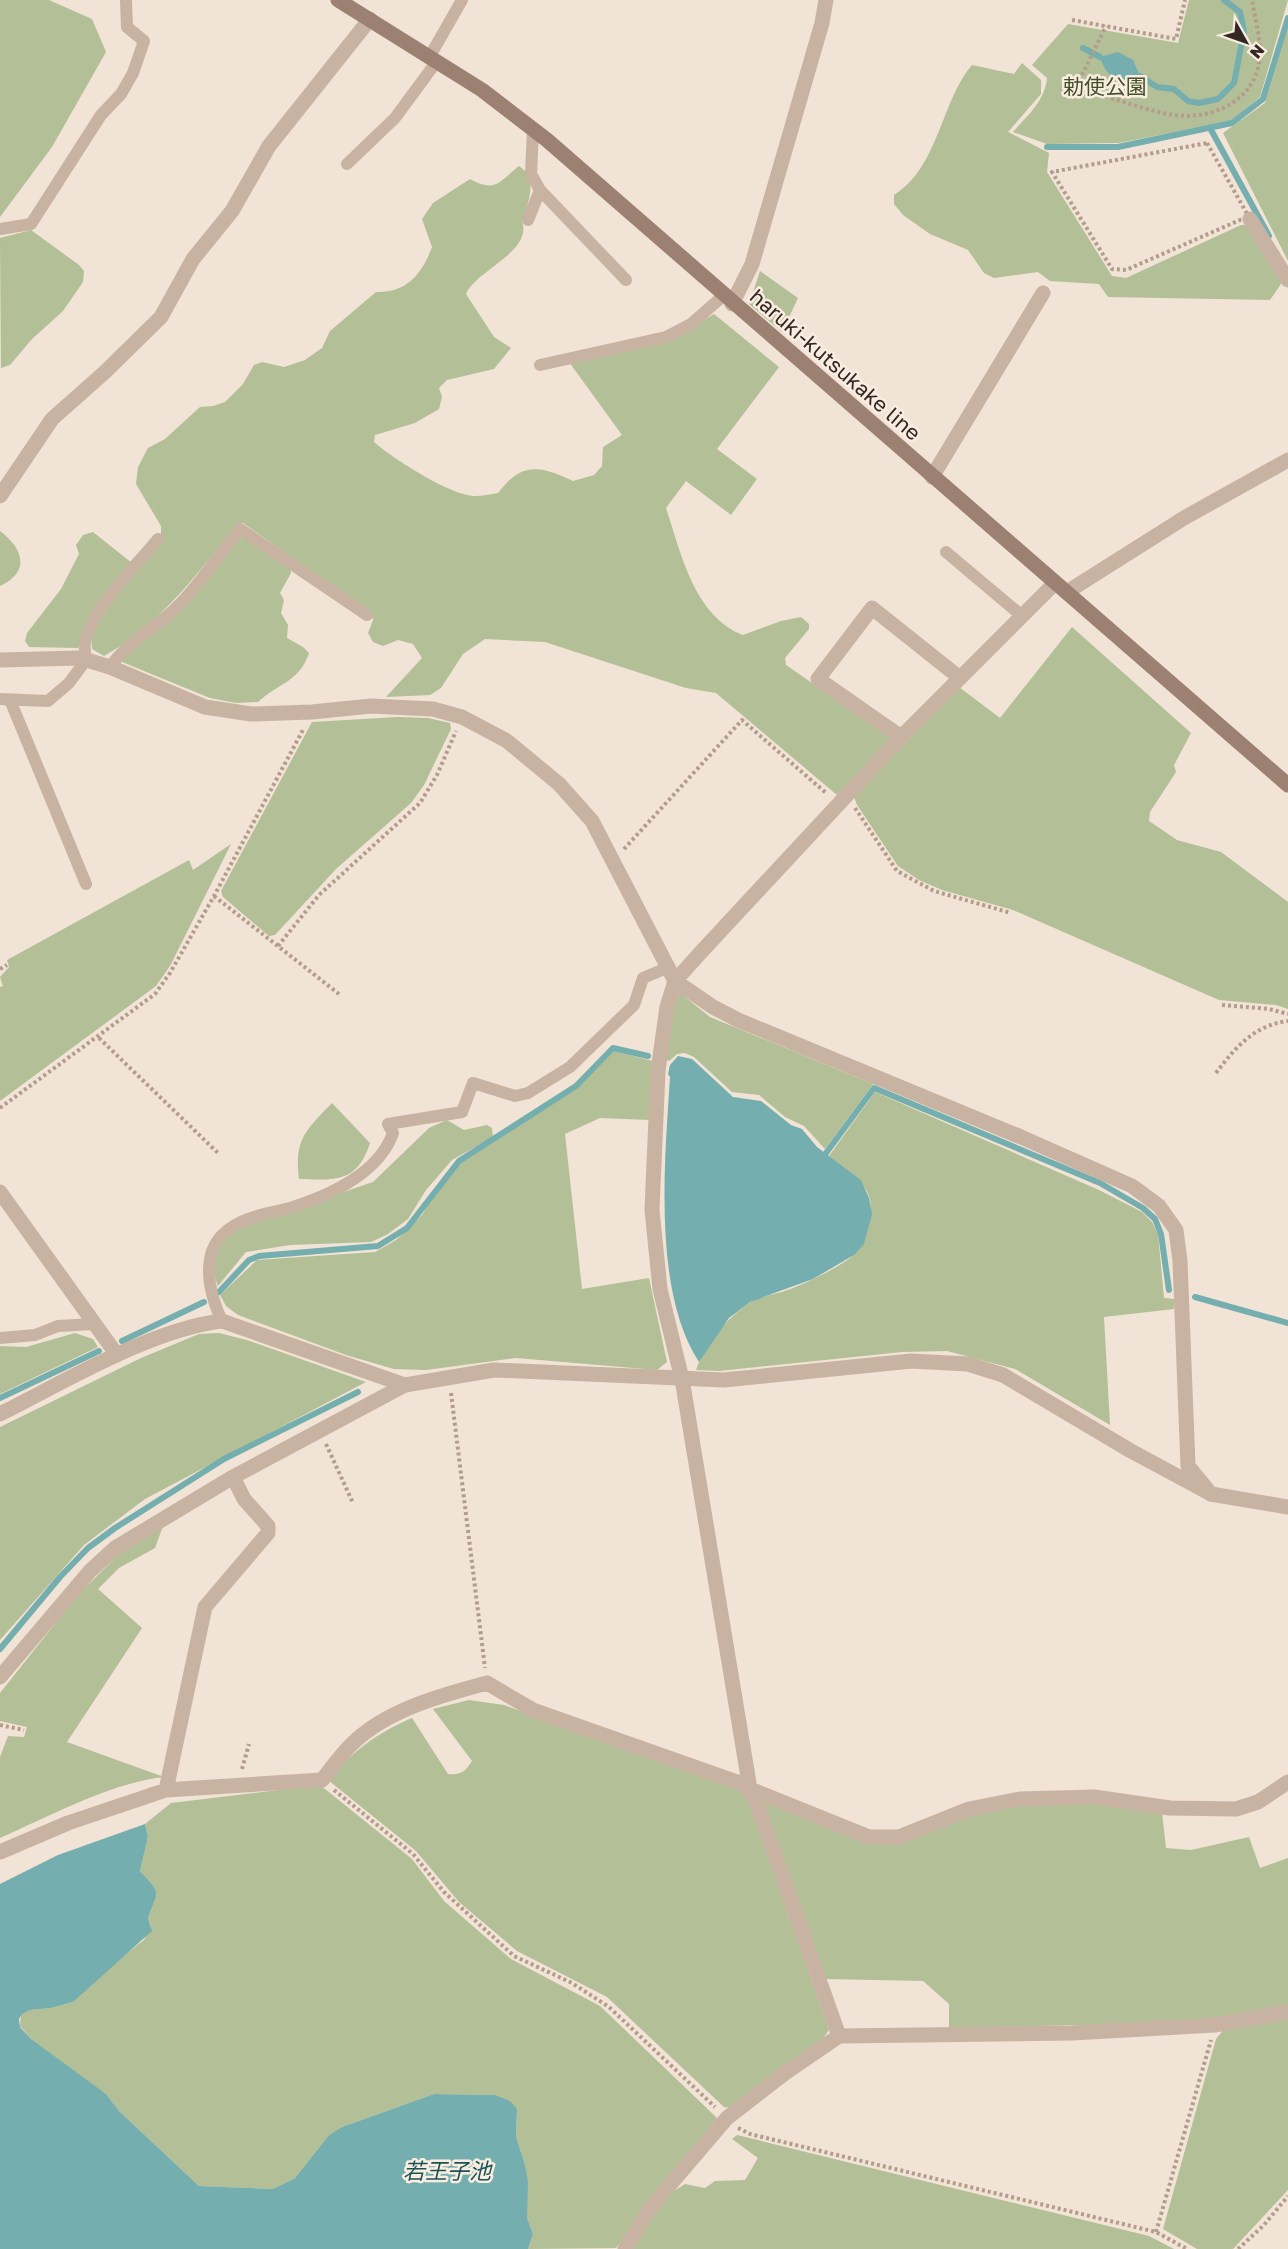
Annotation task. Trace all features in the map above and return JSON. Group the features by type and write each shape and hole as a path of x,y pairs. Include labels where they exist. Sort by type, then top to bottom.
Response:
{"main road":[{"name":"haruki-kutsukake line","path":"338,0 482,90 534,130 1288,785"}],"street":[{"path":"728,300 752,264 822,23 826,0"},
{"path":"0,496 52,419 105,372 161,317 194,258 232,211 268,146 370,19"},
{"path":"1250,219 1288,280"},
{"path":"932,477 1043,293"},
{"path":"839,2036 750,1789 682,1379 660,1289 652,1210 658,1071 672,974 901,737 1022,616 1061,587 1288,460"},
{"path":"901,737 818,679 872,608 960,678"},
{"path":"0,660 86,660 110,667 206,707 251,714 312,712 371,706 433,709 462,717 507,741 560,784 592,821 672,974 712,1007 1132,1186 1159,1206 1176,1230 1180,1261 1188,1466 1211,1494"},
{"path":"0,1192 117,1355"},
{"path":"0,1414 117,1355 198,1324 222,1321 405,1384"},
{"path":"0,1677 90,1571 115,1548 233,1476 405,1384 494,1370 724,1380 911,1361 968,1364 1004,1375 1131,1451 1211,1494 1288,1507"},
{"path":"166,1790 206,1607 268,1533 268,1526 244,1500 233,1476"},
{"path":"0,1852 68,1823 166,1790 322,1780 352,1743 380,1724 452,1692 487,1683 533,1710 740,1783 869,1837 881,1839 899,1837 969,1809 1020,1798 1094,1797 1170,1808 1226,1810 1258,1802 1288,1782"},
{"path":"625,2249 651,2207 727,2118 784,2073 839,2036 1072,2033 1215,2025 1288,2012"}],"lane":[{"path":"0,230 31,224 101,115 122,94 133,73 144,41 127,27 126,0"},
{"path":"347,164 395,118 434,59 462,0"},
{"path":"534,130 531,174 540,190 626,280"},
{"path":"528,220 540,190"},
{"path":"540,365 666,337 728,300"},
{"path":"110,667 120,652 158,624 180,604 240,529 367,615"},
{"path":"86,884 5,700 48,702 69,684 86,660 84,645 88,632 113,594 158,539"},
{"path":"946,552 1022,616"},
{"path":"222,1321 213,1302 208,1262 215,1240 232,1227 253,1217 294,1206 343,1185 373,1166 388,1146 393,1133 388,1124 462,1112 473,1083 515,1096 528,1093 570,1067 634,1005 643,978 672,974"},
{"path":"0,1338 35,1335 58,1326 94,1324"}],"path":[{"path":"1072,20 1176,39 1185,0"},
{"path":"1094,93 1172,114 1194,116 1225,110 1242,95 1254,79 1260,57 1252,0"},
{"path":"1082,75 1106,27"},
{"path":"1208,143 1250,219 1240,220 1126,270 1112,269 1052,172 1208,143"},
{"path":"0,1108 99,1038 155,994 170,973 214,896 312,712"},
{"path":"278,946 319,895 420,803 437,776 462,717"},
{"path":"614,860 742,720 842,799 897,871 934,891 1011,913"},
{"path":"214,896 339,994"},
{"path":"0,969 7,965"},
{"path":"1222,1005 1269,1009 1288,1014"},
{"path":"1216,1073 1239,1042 1272,1023 1288,1021"},
{"path":"99,1038 219,1154"},
{"path":"449,1377 487,1683"},
{"path":"319,1430 353,1503"},
{"path":"0,1725 24,1730"},
{"path":"239,1785 249,1744"},
{"path":"322,1780 413,1854 444,1892 514,1956 572,1983 609,2007 727,2118 750,2134 1156,2232 1187,2249"},
{"path":"1156,2232 1215,2025"},
{"path":"1238,2249 1264,2225 1288,2196"}],"green space":[{"path":"0,0 49,0 92,19 106,52 52,147 0,217"},
{"name":"勅使公園","path":"1189,0 1288,0 1260,97 1231,121 1119,143 1047,144 1013,132 1034,108 1046,86 1047,78 1032,65 1068,24 1178,43"},
{"path":"1288,28 1288,261 1223,133 1265,103"},
{"path":"1022,63 1041,80 1041,94 1008,132 1049,153 1047,172 1112,276 1126,278 1241,225 1250,225 1283,281 1270,300 1108,297 1099,284 1050,281 1038,272 994,278 984,273 968,250 930,234 903,215 894,204 894,195 909,183 921,168 953,97 972,65 1014,74"},
{"path":"519,166 529,178 530,192 519,242 512,251 472,285 466,294 494,337 511,348 494,369 447,380 439,388 442,397 439,409 415,423 375,435 374,442 437,483 475,496 498,493 515,476 532,469 551,472 573,481 594,475 602,466 603,447 622,435 569,362 669,341 714,314 779,367 717,449 757,479 731,515 686,481 666,508 684,563 701,598 712,613 726,626 743,635 781,621 801,617 809,624 809,629 785,658 786,665 890,737 891,741 837,795 716,693 686,688 545,642 485,639 463,654 441,688 430,695 386,697 422,658 413,644 398,640 383,646 373,642 368,633 373,620 371,613 243,523 238,523 177,596 143,629 104,656 92,649 91,634 118,593 161,541 161,526 136,484 138,467 148,448 165,439 200,407 225,402 243,384 254,365 262,362 284,367 305,360 322,348 330,331 376,292 396,289 412,280 423,266 432,247 422,219 433,203 470,179 485,185 496,184"},
{"path":"31,230 79,265 84,271 83,282 63,311 32,339 10,365 1,368 0,238"},
{"path":"760,271 798,298 782,332 749,304"},
{"path":"0,531 18,552 20,567 10,580 0,586"},
{"path":"93,532 132,563 85,628 78,648 29,647 25,641 27,633 61,589 79,554 76,545 83,535"},
{"path":"246,537 290,567 291,573 280,593 284,600 281,613 288,625 287,638 309,653 300,670 258,702 236,703 210,698 122,662 122,656 239,538"},
{"path":"1072,627 1191,733 1174,765 1176,772 1150,812 1149,821 1177,840 1221,852 1288,902 1288,1009 1276,1005 1219,1000 1013,910 942,890 919,880 898,866 857,805 854,797 959,687 1000,718"},
{"path":"398,717 428,718 450,723 451,729 424,785 411,803 336,869 275,935 269,936 223,897 221,891 312,722"},
{"path":"231,844 170,966 156,986 0,1101 0,987 3,986 0,977 9,967 7,960 189,860 193,870"},
{"path":"680,993 710,1017 873,1084 825,1149 804,1126 785,1117 759,1095 732,1092 694,1057 685,1053 677,1054 669,1061 665,1059 675,1001"},
{"path":"614,1051 653,1061 650,1120 600,1118 565,1134 582,1289 649,1278 667,1362 657,1370 516,1358 426,1370 394,1369 346,1355 238,1315 226,1306 220,1295 257,1260 375,1252 396,1240 422,1215 435,1193 461,1162 577,1088"},
{"path":"875,1092 1099,1190 1142,1212 1152,1222 1158,1234 1164,1298 1174,1299 1174,1309 1104,1317 1110,1425 1015,1369 947,1351 902,1352 719,1371 696,1370 717,1333 749,1303 807,1282 832,1270 855,1253 866,1228 871,1204 868,1194 856,1178 829,1156"},
{"path":"332,1103 370,1143 365,1156 359,1166 343,1176 334,1179 299,1179 300,1144 309,1128"},
{"path":"447,1120 464,1130 487,1125 492,1128 493,1137 452,1160 426,1190 408,1219 388,1234 371,1242 290,1245 246,1252 218,1286 214,1269 217,1254 225,1240 237,1228 373,1182 429,1128"},
{"path":"75,1333 93,1339 98,1347 0,1394 0,1346 26,1347"},
{"path":"219,1333 247,1340 366,1382 145,1499 84,1545 0,1640 0,1427 141,1358 199,1334"},
{"path":"163,1526 155,1548 119,1568 98,1589 142,1628 67,1742 164,1777 144,1780 102,1793 0,1838 0,1757 8,1736 24,1737 27,1727 0,1721 0,1693 77,1596 124,1549"},
{"path":"469,1700 504,1705 745,1791 829,2030 822,2040 732,2108 724,2107 607,1997 517,1951 459,1902 416,1851 328,1780 366,1744 412,1718 448,1774 462,1772 472,1761 433,1709"},
{"path":"320,1785 412,1859 444,1901 511,1959 600,2006 717,2118 616,2248 528,2249 533,2234 527,2218 525,2165 516,2136 517,2109 495,2095 434,2094 342,2127 329,2135 295,2178 273,2189 199,2186 119,2111 106,2094 71,2071 31,2039 20,2026 21,2014 30,2010 51,2008 73,2002 107,1969 144,1940 151,1927 148,1918 156,1897 155,1889 140,1871 148,1837 145,1824 171,1803"},
{"path":"765,1799 874,1843 999,1806 1065,1801 1162,1812 1166,1848 1191,1850 1249,1837 1260,1868 1288,1858 1288,2007 1211,2022 949,2028 949,2004 923,1981 825,1979 762,1802"},
{"path":"1288,2018 1288,2190 1233,2249 1197,2249 1163,2229 1216,2039 1225,2028"},
{"path":"737,2135 1149,2236 1174,2249 630,2249 669,2194 685,2184 705,2188 715,2181 745,2180 758,2158 732,2139"}],"water":[{"path":"1118,52 1133,60 1140,76 1120,79 1106,70 1100,57"},
{"path":"678,1056 692,1059 733,1097 761,1101 791,1125 802,1129 817,1147 861,1180 869,1198 872,1214 864,1244 854,1255 813,1279 750,1302 729,1318 699,1362 684,1332 674,1299 665,1223 670,1077 668,1074 670,1065"},
{"name":"若王子池","path":"145,1824 148,1837 140,1871 156,1893 148,1918 152,1931 73,2002 51,2008 30,2010 22,2014 19,2019 20,2027 31,2039 106,2094 119,2111 199,2186 273,2189 295,2178 329,2135 342,2127 434,2094 495,2095 510,2101 517,2109 516,2136 528,2182 527,2218 533,2234 528,2249 0,2249 0,1884 58,1855"}],"waterway":[{"path":"1140,76 1157,87 1174,89 1188,101 1199,103 1218,99 1234,83 1244,31 1240,12 1224,0"},
{"path":"1047,147 1118,147 1232,123 1263,99 1288,18"},
{"path":"1083,48 1100,57"},
{"path":"1210,128 1269,236"},
{"path":"219,1292 249,1260 259,1256 378,1246 407,1228 459,1161 576,1086 613,1048 648,1056"},
{"path":"826,1153 874,1088 1100,1183 1143,1208 1155,1219 1161,1234 1169,1290"},
{"path":"1195,1297 1288,1323"},
{"path":"122,1341 204,1302"},
{"path":"0,1398 99,1351"},
{"path":"0,1649 60,1577 88,1548 115,1528 224,1459 358,1392"}]}
